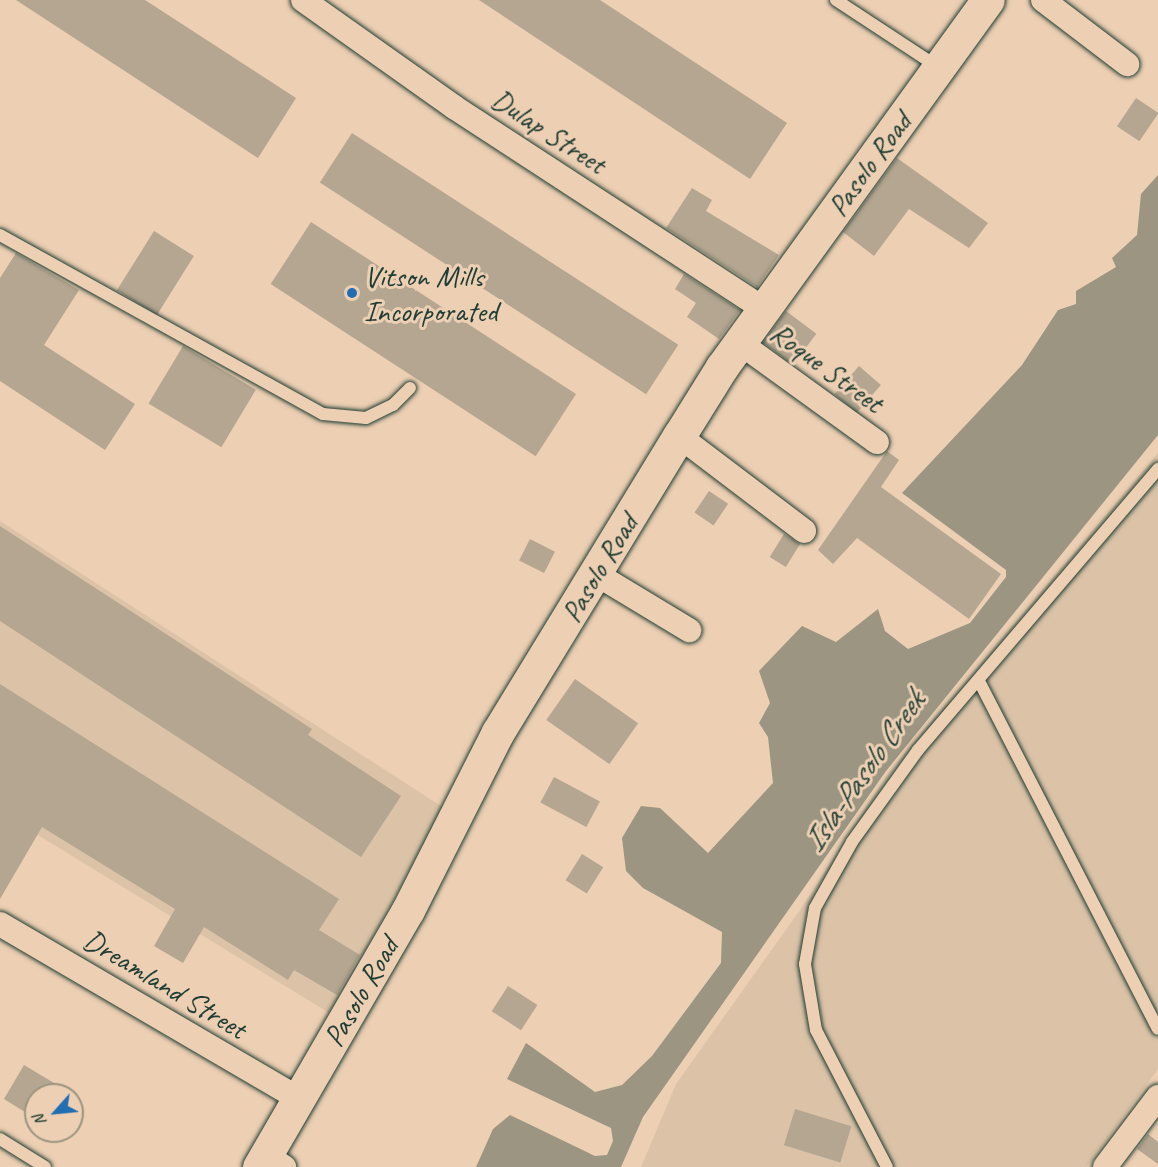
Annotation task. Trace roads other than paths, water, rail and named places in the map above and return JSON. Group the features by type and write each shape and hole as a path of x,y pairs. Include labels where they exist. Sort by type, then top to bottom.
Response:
{"street":[{"name":"Dulap Street","path":"303,0 454,107 764,309"},
{"name":"Pasolo Road","path":"269,1163 299,1099 408,910 498,732 679,436 764,309 988,0"},
{"path":"1042,0 1127,64"},
{"name":"Roque Street","path":"740,343 877,442"},
{"path":"679,436 804,531"},
{"path":"596,574 689,630"},
{"name":"Dreamland Street","path":"0,924 299,1099"},
{"path":"1105,1167 1158,1097"}],"lane":[{"path":"837,0 939,68"},
{"path":"0,235 323,414 366,418 393,405 410,388"},
{"path":"887,1167 816,1030 807,999 807,932 815,908 852,842 918,750 1158,469"},
{"path":"979,681 1158,1029"},
{"path":"0,1139 45,1167"}],"water":[{"name":"Isla-Pasolo Creek","path":"1158,175 1158,435 886,771 643,1117 621,1167 476,1167 493,1129 510,1115 595,1156 607,1155 613,1141 611,1128 507,1079 526,1043 595,1092 622,1085 652,1056 721,963 722,932 643,888 626,871 622,838 641,806 660,808 708,853 773,783 768,737 759,723 770,703 759,671 802,626 836,642 878,609 885,631 908,649 970,623 1006,577 1006,570 902,493 1022,365 1058,310 1076,304 1076,291 1116,267 1112,258 1137,235 1141,194"}],"place":[{"name":"Vitson Mills Incorporated","path":"352,293"}]}
